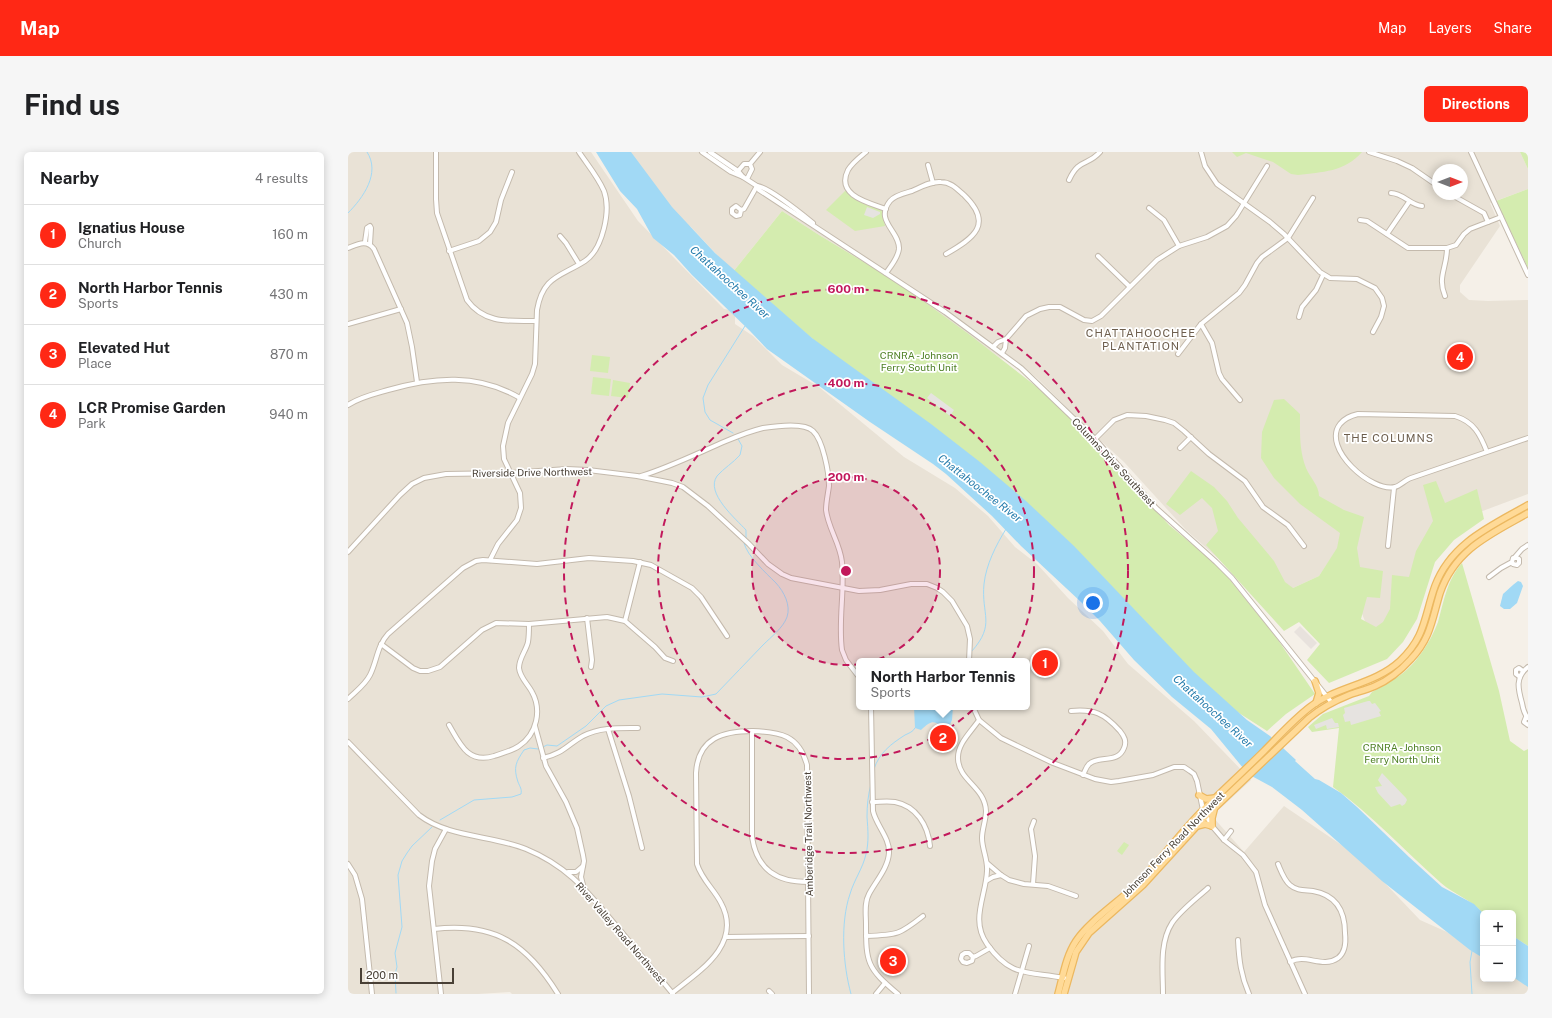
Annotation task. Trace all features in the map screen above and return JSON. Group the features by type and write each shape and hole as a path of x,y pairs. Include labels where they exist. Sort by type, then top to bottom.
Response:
{"main road":[{"name":"Johnson Ferry Road Northwest","path":"1064,994 1065,979 1071,951 1079,937 1138,883 1203,810 1281,734 1316,703 1327,696 1375,678 1399,661 1411,648 1422,630 1436,586 1443,570 1451,558 1472,537 1528,505"},
{"name":"Johnson Ferry Road Northwest","path":"1058,994 1076,952 1085,937 1143,885 1214,808 1315,713 1332,703 1375,686 1388,679 1404,666 1419,650 1429,632 1442,587 1457,562 1469,549 1486,537 1528,513"},
{"path":"1315,681 1319,693 1316,703"},
{"path":"1199,795 1206,798 1216,798"},
{"path":"1196,826 1204,824 1212,826 1214,808"}],"street":[{"path":"436,152 436,206 449,251 465,296 477,311 498,321 536,321"},
{"path":"490,560 498,544 514,525 520,515 520,497 504,459 504,439 508,423 532,374 535,364 538,302 546,286 557,275 579,264 590,256 600,244 607,205 601,185 579,152"},
{"name":"Columns Drive Southeast","path":"702,152 731,172 745,178 757,186 759,190 959,321 1031,377 1095,439 1156,508 1232,578 1332,703"},
{"name":"Columns Drive Southeast","path":"710,152 738,171 745,178"},
{"path":"750,164 760,152"},
{"path":"866,152 848,170 846,185 854,196 886,209"},
{"path":"1069,180 1073,171 1079,165 1094,158 1100,152"},
{"path":"1201,152 1205,166 1217,184 1270,222 1288,238 1323,275 1330,278 1353,278 1365,282 1378,290 1386,306 1382,317 1373,332"},
{"path":"1369,152 1397,161 1412,168 1432,182"},
{"path":"1471,152 1528,275"},
{"path":"738,171 744,164 750,164"},
{"path":"745,178 752,169 750,164"},
{"path":"928,165 933,183"},
{"path":"994,347 998,342 1006,339 1022,319 1040,309 1060,307 1080,319 1088,321 1095,320 1101,316 1129,286 1157,260 1179,246 1207,237 1221,230 1231,222 1244,204 1267,166"},
{"path":"449,251 479,240 490,232 496,222 501,200 512,172"},
{"path":"886,273 896,258 899,247 897,238 886,220 886,209 890,201 897,196 933,183 944,182 954,186 973,204 979,216 977,228 971,238 946,254"},
{"path":"741,210 744,209 757,186"},
{"path":"1391,193 1398,194 1416,206 1422,206"},
{"path":"1178,354 1201,324 1239,293 1262,257 1288,238 1313,198"},
{"path":"1461,200 1484,213 1488,222"},
{"path":"1387,234 1409,202"},
{"path":"1149,208 1164,220 1179,246"},
{"path":"1360,220 1367,221 1408,248 1447,248 1456,245 1464,234 1470,229 1501,218"},
{"path":"560,236 579,264"},
{"path":"348,248 359,243 367,243 374,249 401,308 410,334 417,382"},
{"path":"1445,296 1441,281 1447,248"},
{"path":"1098,256 1129,286"},
{"path":"1299,317 1302,307 1316,290 1323,275"},
{"path":"348,324 401,308"},
{"path":"1201,324 1212,343 1222,379 1240,400"},
{"path":"1002,353 1005,348 1006,339"},
{"path":"348,405 365,396 417,382 462,380 477,381 499,387 520,398"},
{"path":"1487,452 1480,436 1472,425 1466,420 1455,416 1363,414 1348,416 1336,430 1335,435 1338,449 1342,457 1360,474 1371,482 1381,486 1394,488 1410,478 1487,452 1528,438"},
{"path":"1095,439 1114,420 1124,416 1135,415 1169,421 1181,428 1209,454 1245,481 1263,507 1288,525 1304,546"},
{"path":"637,476 647,474 749,432 776,426 800,426 811,429 820,440 828,471 829,484 826,513 840,552 843,588 842,650 846,660 856,673"},
{"path":"1180,448 1191,437"},
{"name":"Riverside Drive Northwest","path":"348,552 400,495 418,481 438,474 510,473 567,469 608,471 672,483 683,487 698,498 748,543 768,564 782,574 801,581 859,591 873,591 911,584 927,584 937,588 944,592 952,602 967,626 970,639 969,658"},
{"path":"1388,546 1394,488"},
{"path":"1489,577 1512,562 1513,558 1528,545"},
{"path":"1512,562 1515,565 1519,563 1519,559 1515,557"},
{"path":"348,699 370,676 381,644 388,634 463,568 476,561 490,560 537,564 589,558 640,562 661,569 692,588 701,597 727,636"},
{"path":"625,621 640,562"},
{"path":"381,644 413,668 420,671 428,671 440,667 482,630 489,626 503,622 529,624 587,618 607,618 625,621 655,647 665,658 673,661"},
{"path":"587,618 592,660 591,667"},
{"path":"449,725 467,752 478,758 486,758 508,751 519,746 529,736 535,726 537,713 536,701 532,691 523,680 519,669 521,659 528,642 529,624"},
{"path":"1528,667 1523,671 1520,677 1518,690 1527,717 1524,722 1528,725"},
{"path":"1520,677 1516,674 1516,670 1519,668 1523,671"},
{"path":"871,710 872,802 875,819 885,838 889,853 884,867 867,899 866,952 869,963 875,972 898,994"},
{"path":"974,710 979,720 996,735 1052,763 1102,781 1119,782 1156,774 1171,767 1184,768 1190,771 1195,776 1203,810 1212,826 1224,840 1243,855 1252,866 1260,884 1265,905 1305,994"},
{"path":"1071,711 1081,710 1106,716 1122,734 1125,740 1124,748 1119,755 1114,758 1092,762 1087,766 1083,775"},
{"path":"979,720 962,744 958,759 962,773 978,791 984,802 986,814 982,839 987,863 986,881 980,904 979,919 982,936 996,957 1021,972 1065,979"},
{"path":"535,726 543,758 549,773 574,818 584,855 581,877 584,887"},
{"path":"543,758 561,752 585,735 608,729 638,728"},
{"path":"608,729 629,796 642,848"},
{"path":"752,731 752,837 756,853 763,865 776,876 791,881 808,882"},
{"name":"Amberidge Trail Northwest","path":"673,993 714,958 722,947 726,936 727,922 724,908 702,877 697,864 696,767 702,750 714,738 730,732 752,731 772,732 785,735 797,745 805,758 808,771 809,994"},
{"path":"529,736 539,740"},
{"name":"River Valley Road Northwest","path":"348,742 419,815 432,824 446,829 520,847 540,855 567,872 584,887 673,993"},
{"path":"872,802 896,802 911,809 919,816 924,824 928,833 930,846"},
{"path":"1033,884 1035,856 1031,829 1034,821"},
{"path":"441,994 430,886 432,861 438,844 446,829"},
{"path":"1224,840 1231,831"},
{"path":"987,863 1001,875 1016,882 1048,886 1076,896"},
{"path":"348,864 355,875 362,899 372,994"},
{"path":"1278,864 1285,879 1290,885 1298,890 1316,892 1329,897 1340,908 1345,921 1345,945 1342,953 1337,958 1326,962 1300,958 1290,962"},
{"path":"567,872 576,872 583,866"},
{"path":"986,881 1001,875"},
{"path":"1163,994 1164,949 1165,939 1169,928 1180,914 1208,888"},
{"path":"866,936 896,934 905,930 923,916"},
{"path":"434,929 454,927 473,929 492,934 512,943 525,952 536,963 558,994"},
{"path":"726,936 809,936"},
{"path":"1238,940 1241,974 1249,994"},
{"path":"1015,994 1029,946"},
{"path":"973,957 990,948"},
{"path":"876,994 885,983"}],"shaded area":[{"path":"348,152 591,152 638,221 724,309 735,311 735,324 753,336 782,365 819,387 904,457 955,488 988,516 1015,547 1037,564 1068,598 1103,631 1128,664 1194,721 1251,780 1212,816 1244,852 1284,806 1346,848 1379,877 1420,920 1447,932 1480,956 1480,982 1516,982 1516,978 1528,984 1528,994 512,994 510,992 478,994 348,994"},
{"path":"626,152 1520,152 1528,169 1528,189 1490,203 1500,226 1460,285 1460,292 1469,300 1528,300 1528,494 1480,512 1458,527 1373,642 1337,549 1319,576 1293,588 1278,611 1186,530 1124,462 1088,429 1039,380 1018,362 1000,358 897,282 782,211 733,272 691,227 673,215"},
{"path":"867,207 880,212 880,214 873,218 864,215"},
{"path":"931,393 954,410 950,416 927,398"},
{"path":"1300,626 1317,643 1311,649 1294,632"},
{"path":"1368,701 1372,704 1375,703 1381,711 1379,712 1381,716 1351,725 1350,721 1345,722 1343,715 1345,713 1344,708"},
{"path":"1332,718 1335,723 1338,723 1339,727 1327,729 1326,725 1316,729 1314,725"},
{"path":"1382,773 1406,798 1407,800 1405,804 1402,806 1400,804 1391,807 1378,793 1375,787 1382,786 1378,780"}],"green space":[{"path":"1232,152 1362,152 1348,164 1333,170 1298,175 1291,174 1273,162 1246,153 1237,157"},
{"path":"1520,152 1528,152 1528,169"},
{"path":"1528,189 1528,268 1496,201"},
{"path":"846,190 853,198 881,209 885,226 855,231 826,210"},
{"name":"CRNRA - Johnson Ferry South Unit","path":"782,211 897,282 970,335 1037,387 1080,426 1169,525 1210,559 1226,575 1276,637 1315,694 1286,714 1267,731 1225,704 877,393 733,272"},
{"path":"1455,351 1468,356 1465,364 1452,358"},
{"path":"592,355 610,357 608,373 590,371"},
{"path":"593,377 611,379 609,396 591,394"},
{"path":"613,380 630,383 628,398 611,396"},
{"path":"1284,399 1300,414 1300,441 1302,454 1306,468 1318,488 1319,496 1344,510 1364,517 1357,548 1360,567 1383,571 1380,598 1367,597 1361,619 1376,627 1383,622 1390,609 1392,575 1409,577 1416,551 1433,521 1423,485 1436,481 1445,503 1477,489 1484,519 1454,540 1435,562 1417,619 1403,642 1387,659 1329,683 1307,660 1320,644 1299,622 1284,631 1206,545 1218,531 1212,508 1202,498 1180,515 1166,504 1191,471 1214,487 1227,501 1238,518 1274,561 1285,582 1293,588 1319,576 1337,548 1340,533 1300,504 1274,478 1261,458 1262,432 1274,400"},
{"name":"CRNRA - Johnson Ferry North Unit","path":"1462,563 1499,691 1510,741 1524,751 1528,749 1528,946 1516,938 1516,910 1480,910 1441,883 1375,821 1333,787 1339,728 1312,732 1308,727 1323,714 1369,696 1372,692 1399,676 1411,666 1431,637 1438,622 1449,584"},
{"path":"951,733 952,740 936,743 935,735"},
{"path":"1124,842 1129,845 1122,855 1117,851"}],"water":[{"name":"Chattahoochee River","path":"596,152 631,152 672,207 715,253 812,338 931,424 980,462 1026,501 1074,546 1194,672 1247,720 1270,736 1315,779 1341,793 1442,887 1474,904 1480,910 1480,956 1470,950 1382,881 1302,810 1272,787 1248,774 1211,729 1172,697 1134,660 1100,621 1081,602 946,474 767,349 692,275 674,255 653,238 637,209 620,191"},
{"path":"1518,581 1521,582 1523,586 1517,603 1510,609 1504,609 1500,606 1503,594"},
{"path":"914,710 953,710 952,720 948,729 935,722 929,723 921,730 915,728"},
{"path":"1516,938 1528,946 1528,987 1516,979"}],"waterway":[{"path":"348,213 364,193 371,177 371,160 367,152"},
{"path":"733,433 710,420 705,412 703,398 708,385 745,326"},
{"path":"738,439 742,446 740,455 717,476 714,483 718,498 729,513 746,530 746,540"},
{"path":"972,651 984,634 986,626 984,584 989,562 1006,529"},
{"path":"543,747 547,745 557,746 586,726 606,706 619,700 662,694 702,697 716,694 722,688 780,629 787,617 788,612 786,599 782,590 753,559 744,543"},
{"path":"874,769 876,763 886,749 915,728"},
{"path":"440,820 474,800 512,797 521,794 516,772 517,761 524,750 530,748 538,749"},
{"path":"851,994 846,970 844,944 845,918 850,894 865,859 867,849 867,809 871,784"},
{"path":"396,993 395,974 397,967 395,953 402,927 398,875 402,861 407,853 412,846 432,827"},
{"path":"1472,951 1470,962 1472,994"}],"place":[{"name":"LCR Promise Garden","path":"1460,357"},
{"name":"Ignatius House","path":"1045,663"},
{"name":"North Harbor Tennis","path":"943,738"},
{"name":"Elevated Hut","path":"893,961"}],"district":[{"name":"CHATTAHOOCHEE PLANTATION","path":"1141,339"},
{"name":"THE COLUMNS","path":"1389,438"}]}
